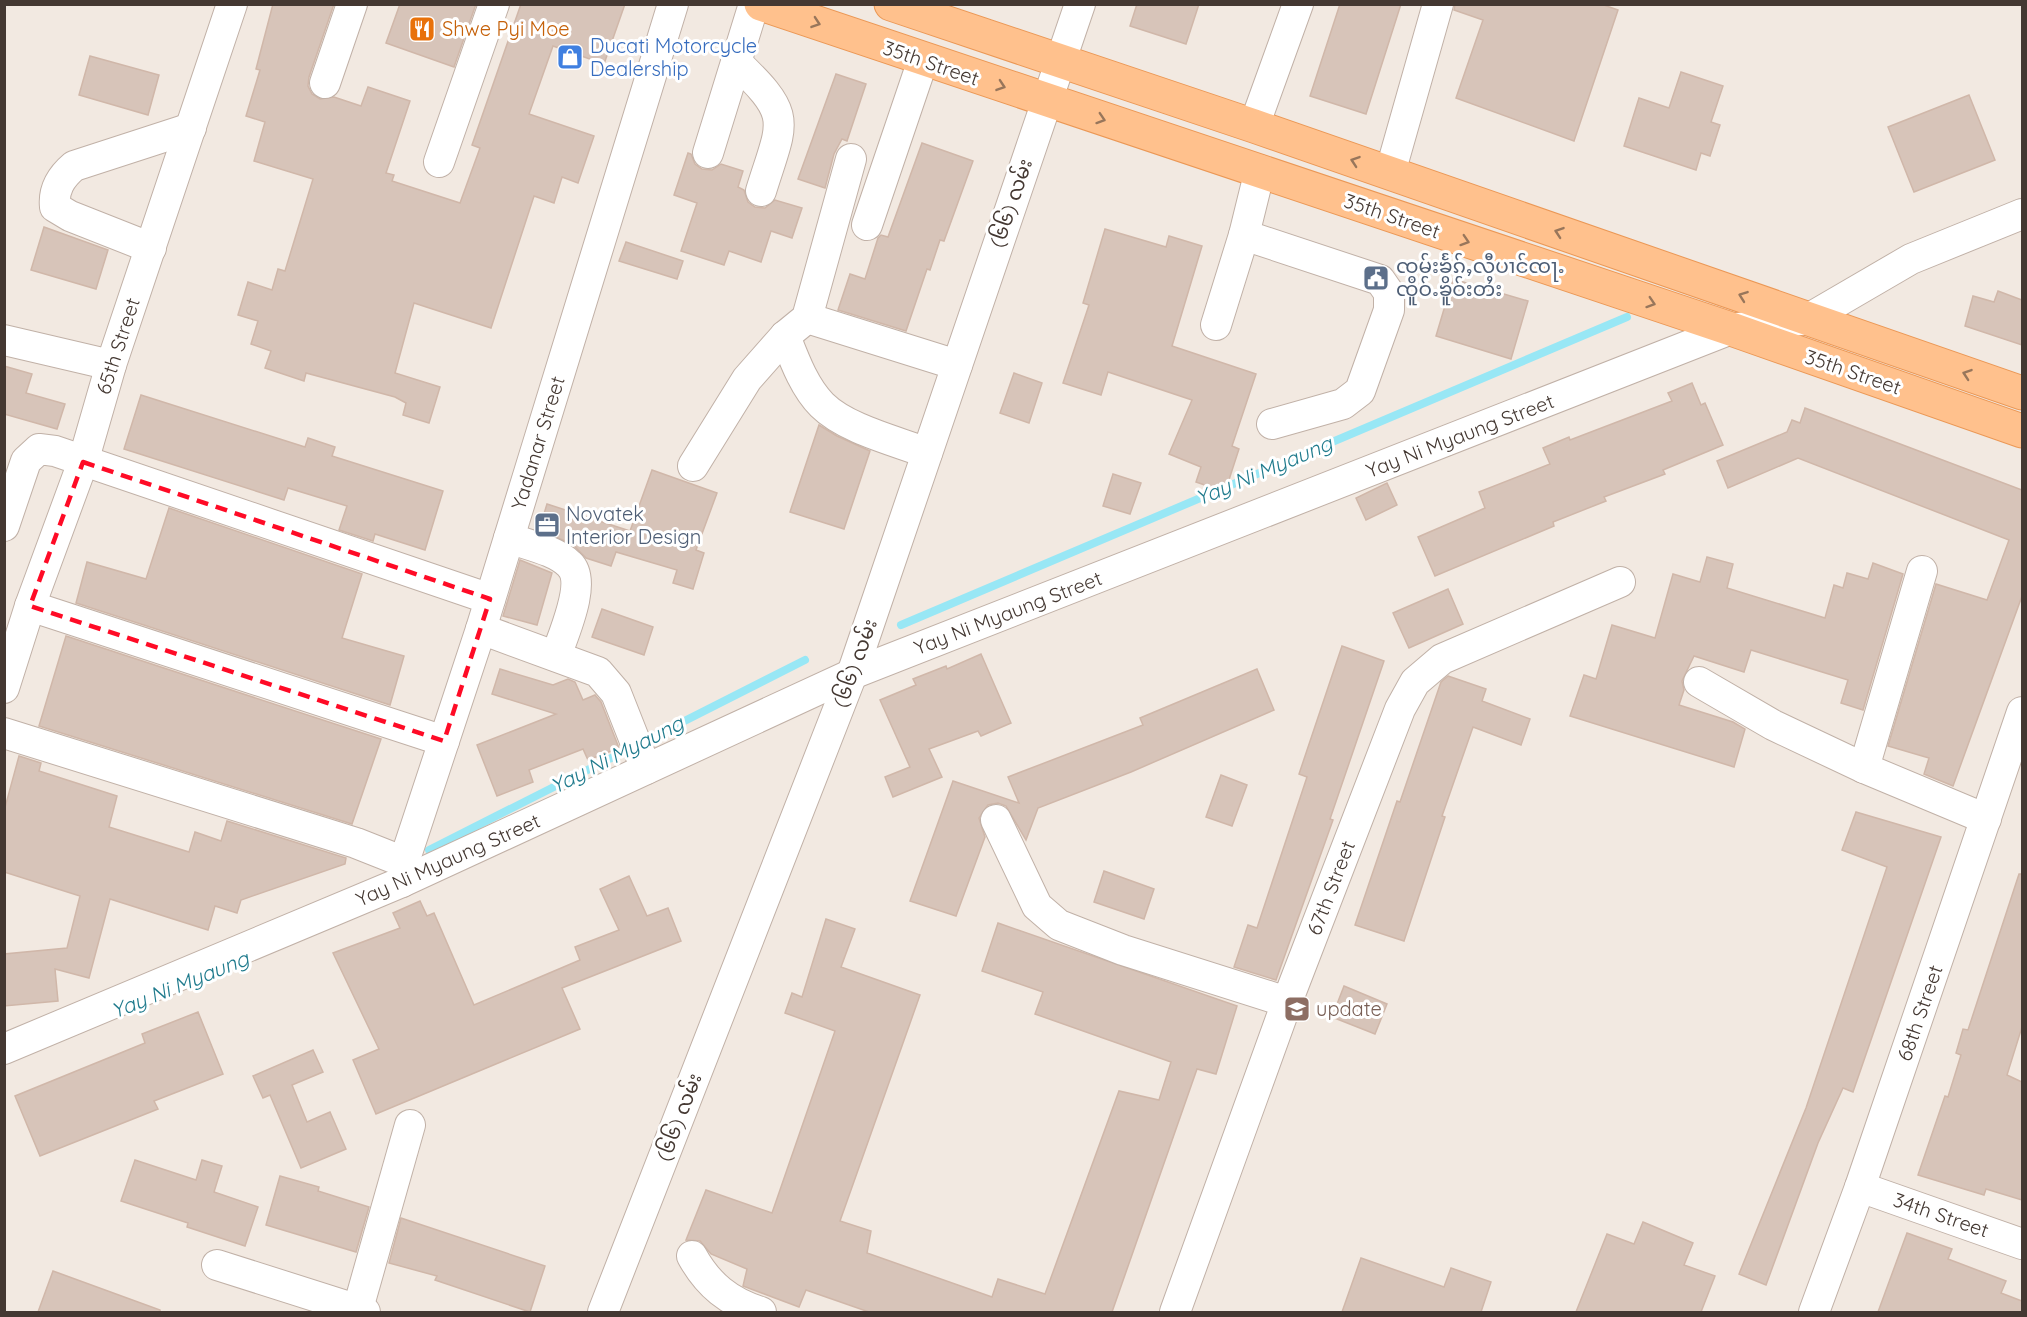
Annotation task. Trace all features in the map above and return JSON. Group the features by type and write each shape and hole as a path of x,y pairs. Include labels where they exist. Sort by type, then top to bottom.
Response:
{"main road":[{"name":"35th Street","path":"761,4 1046,102 1260,170 1407,222 1731,329 2022,431"},
{"name":"35th Street","path":"891,4 1254,126 2022,393"},
{"path":"1407,222 1422,184"}],"street":[{"name":"65th Street","path":"4,688 30,606 83,462 111,365 232,4"},
{"path":"325,83 352,4"},
{"path":"439,162 494,4"},
{"name":"Yadanar Street","path":"403,872 481,629 673,4"},
{"path":"708,153 754,4"},
{"name":"(၆၆) လမ်း","path":"603,1312 852,674 1059,60 1080,4"},
{"path":"1254,126 1298,4"},
{"path":"1390,173 1438,4"},
{"path":"867,225 923,60"},
{"path":"736,63 761,86 775,105 780,117 780,132 761,191"},
{"path":"151,248 70,216 55,207 54,198 61,177 74,166 191,128"},
{"path":"850,159 796,327 799,369 822,405 855,426 927,453"},
{"path":"1216,325 1244,235 1260,170"},
{"name":"Yay Ni Myaung Street","path":"4,1049 403,872 646,769 852,674 1731,329 1808,319 1911,259 2022,214"},
{"path":"1244,235 1380,280 1389,293 1389,310 1360,391 1343,404 1272,424"},
{"path":"796,327 957,365"},
{"path":"693,466 747,379 796,327"},
{"path":"4,340 111,365"},
{"path":"4,526 26,461 39,449 55,451 490,599"},
{"path":"509,538 556,556 569,564 576,574 578,587 556,656"},
{"path":"1864,768 1922,571"},
{"name":"67th Street","path":"1175,1312 1287,1002 1400,710 1415,682 1442,659 1620,582"},
{"path":"30,606 444,741"},
{"path":"481,629 598,672 615,693 646,769"},
{"path":"1699,682 1773,725 1864,768 1986,819"},
{"name":"68th Street","path":"1814,1312 1860,1187 2022,712"},
{"path":"4,733 356,843 403,872"},
{"path":"996,820 1037,906 1059,925 1123,950 1287,1002"},
{"path":"217,1265 360,1312 410,1125"},
{"name":"34th Street","path":"1860,1187 2020,1237"},
{"path":"692,1256 703,1276 720,1293 760,1312"}],"highlighted area":[{"path":"83,462 490,599 444,741 30,606"}],"building":[{"path":"273,4 334,4 309,77 308,86 312,94 320,99 334,97 361,106 368,87 410,101 386,173 394,175 392,181 460,203 480,148 472,145 521,4 625,4 604,64 553,46 529,114 594,136 578,183 562,177 554,203 534,196 491,328 414,303 395,373 440,387 429,423 403,415 406,403 395,397 306,373 304,381 265,368 271,351 251,344 258,321 238,315 248,282 272,290 278,269 285,271 313,179 254,161 265,122 246,116 260,70 256,69"},
{"path":"400,4 476,4 454,67 386,43"},
{"path":"1137,4 1199,4 1186,44 1130,26"},
{"path":"1340,4 1401,4 1366,114 1310,96"},
{"path":"1455,4 1601,4 1618,10 1574,141 1456,98 1483,20 1454,10"},
{"path":"90,56 159,75 148,115 79,95"},
{"path":"1681,72 1723,86 1711,122 1720,125 1710,156 1701,153 1696,170 1624,146 1639,98 1669,108"},
{"path":"836,74 866,84 847,141 842,139 834,154 825,188 798,179"},
{"path":"1969,95 1995,160 1914,192 1888,127"},
{"path":"922,143 973,161 944,241 940,240 930,270 927,269 906,331 838,310 850,274 865,279 878,238 881,235 888,237"},
{"path":"688,153 691,154 695,164 702,169 712,170 721,164 743,171 738,187 744,190 748,202 755,207 765,208 775,200 802,208 792,238 771,231 761,262 729,251 724,265 681,251 697,203 674,195"},
{"path":"44,227 108,250 96,289 31,270"},
{"path":"1105,229 1166,247 1169,236 1202,246 1172,346 1256,374 1232,446 1239,449 1225,492 1196,482 1201,467 1169,454 1192,400 1108,372 1101,395 1063,383 1089,305 1083,303"},
{"path":"626,242 683,261 677,279 619,261"},
{"path":"1453,279 1528,301 1511,359 1436,336"},
{"path":"1998,291 2022,300 2022,345 1965,326 1973,296 1994,302"},
{"path":"4,366 32,374 26,393 65,404 57,429 4,414"},
{"path":"1014,373 1042,383 1029,423 1000,413"},
{"path":"1692,383 1701,405 1705,403 1723,445 1663,470 1665,474 1604,497 1606,501 1553,522 1554,526 1435,576 1418,537 1485,508 1479,492 1550,464 1543,448 1672,401 1668,393"},
{"path":"141,395 305,447 308,438 335,447 332,456 443,491 425,550 375,534 373,541 339,530 347,506 288,488 284,500 124,449"},
{"path":"1805,408 2022,490 2022,596 1953,786 1924,774 1929,758 1888,746 1936,584 1987,600 2009,540 1798,458 1728,488 1717,461 1787,432 1792,420 1800,423"},
{"path":"819,425 870,451 844,529 790,512"},
{"path":"652,470 717,493 696,550 704,553 693,589 673,583 677,570 616,552 611,566 586,558 572,544 539,530 547,504 630,531"},
{"path":"1113,474 1141,483 1130,514 1103,506"},
{"path":"1387,483 1397,505 1366,520 1356,498"},
{"path":"169,508 362,574 342,638 404,656 390,705 76,603 87,562 146,579"},
{"path":"1707,557 1733,564 1727,588 1825,618 1834,585 1843,588 1847,573 1868,579 1873,563 1903,574 1863,710 1841,703 1848,680 1751,650 1744,672 1694,656 1682,681 1684,690 1679,705 1733,722 1745,729 1734,767 1570,716 1584,675 1596,679 1612,625 1655,638 1673,574 1700,582"},
{"path":"520,560 552,573 537,625 503,616"},
{"path":"1448,589 1463,624 1409,648 1393,613"},
{"path":"602,609 653,627 644,655 592,637"},
{"path":"66,636 381,739 352,824 39,726"},
{"path":"1342,646 1384,661 1330,819 1333,820 1276,980 1234,967 1248,925 1257,928 1307,777 1299,774"},
{"path":"981,654 1011,723 981,736 978,731 929,749 942,777 893,797 885,777 910,767 880,700 916,685 913,679 946,666 947,669"},
{"path":"500,669 553,685 568,679 575,682 583,700 595,695 601,702 619,748 588,760 583,749 529,770 533,782 497,796 477,745 556,714 492,694"},
{"path":"1257,669 1274,710 1131,772 1038,808 1026,840 1006,806 998,803 988,805 979,818 985,837 956,916 910,901 953,781 1019,803 1008,777 1143,725 1140,718"},
{"path":"1448,676 1486,689 1482,701 1530,719 1521,745 1473,727 1442,816 1445,817 1404,941 1355,925 1441,682"},
{"path":"19,756 41,763 39,771 117,796 109,827 189,852 195,832 221,841 227,821 346,858 345,864 241,900 237,913 215,906 208,930 110,899 89,978 55,969 58,1001 4,1006 4,954 67,948 80,896 4,872 4,811"},
{"path":"1221,775 1247,785 1232,826 1206,817"},
{"path":"1856,812 1941,837 1853,1092 1843,1088 1818,1143 1766,1285 1739,1274 1806,1108 1887,867 1842,850"},
{"path":"1104,871 1154,889 1144,919 1094,902"},
{"path":"2019,874 2022,874 2022,1027 2007,1075 2022,1082 2022,1200 1986,1189 1984,1195 1918,1175 1945,1096 1948,1097 1961,1055 1956,1053 1963,1029 1968,1030"},
{"path":"629,876 647,916 668,908 681,941 562,988 580,1029 376,1114 353,1060 379,1049 333,953 400,928 393,913 420,901 427,916 434,913 474,1005 580,960 575,947 619,930 600,889"},
{"path":"826,919 855,929 841,967 920,995 840,1221 871,1231 867,1253 992,1297 998,1279 1045,1294 1119,1091 1159,1100 1171,1062 1035,1014 1043,992 982,971 998,923 1237,1006 1216,1074 1197,1069 1112,1312 869,1312 806,1290 799,1307 743,1286 747,1269 711,1254 700,1241 686,1240 706,1190 772,1213 835,1031 785,1013 792,993 802,997"},
{"path":"1344,986 1387,1004 1375,1034 1332,1017"},
{"path":"198,1012 223,1074 154,1101 158,1109 40,1156 15,1096 145,1043 142,1034"},
{"path":"313,1050 323,1072 292,1085 307,1122 330,1112 346,1149 301,1168 270,1095 263,1098 253,1076"},
{"path":"135,1160 196,1180 202,1160 222,1166 214,1192 258,1207 245,1246 187,1227 188,1223 121,1201"},
{"path":"280,1176 319,1187 318,1191 369,1207 356,1252 266,1225"},
{"path":"401,1218 545,1266 530,1312 435,1280 437,1276 389,1263"},
{"path":"1643,1222 1693,1243 1684,1265 1715,1276 1701,1312 1576,1312 1607,1234 1634,1244"},
{"path":"1907,1233 1952,1249 1948,1259 2006,1281 2001,1293 2022,1301 2022,1312 1878,1312"},
{"path":"1361,1258 1444,1287 1451,1268 1491,1282 1481,1312 1342,1312"},
{"path":"53,1271 160,1310 160,1312 38,1312"}],"waterway":[{"name":"Yay Ni Myaung","path":"901,625 1627,317"},
{"name":"Yay Ni Myaung","path":"643,742 805,660"},
{"name":"Yay Ni Myaung","path":"429,850 633,747"}],"place":[{"name":"Shwe Pyi Moe","path":"422,29"},
{"name":"Ducati Motorcycle Dealership","path":"570,57"},
{"name":"ၸုမ်းၶႅၵ်ႇလီပၢင်ၸႃႉ ၸိူဝ်ႉၶိူဝ်းတႆး","path":"1376,278"},
{"name":"Novatek Interior Design","path":"547,525"},
{"name":"update","path":"1297,1009"}]}
